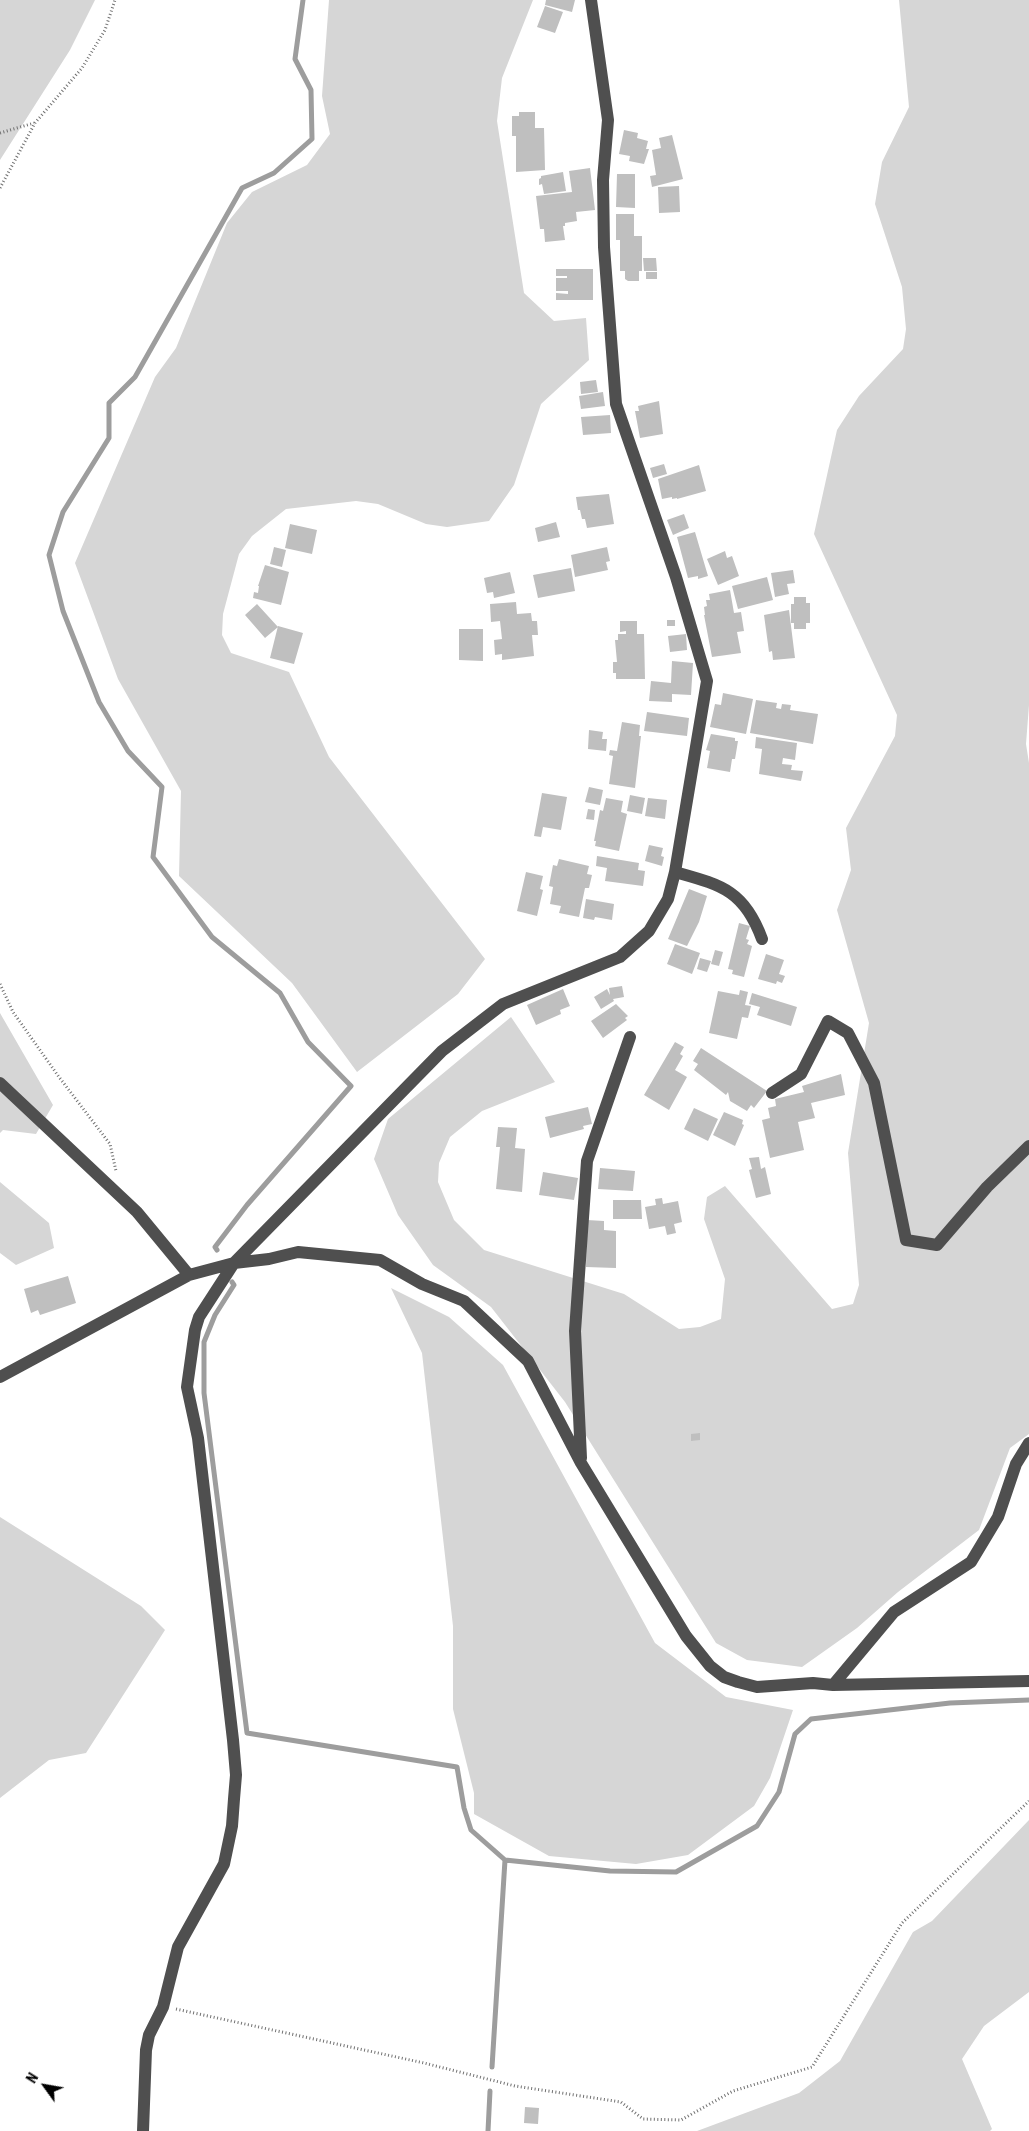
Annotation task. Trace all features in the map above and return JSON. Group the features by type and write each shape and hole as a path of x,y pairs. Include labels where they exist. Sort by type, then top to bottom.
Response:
{"street":[{"path":"143,2131 146,2050 150,2035 163,2007 178,1947 224,1864 232,1826 236,1775 198,1438 187,1386 195,1330 199,1317 234,1263 442,1051 503,1004 620,957 649,931 668,899 675,872 707,681 679,586 616,404 604,247 603,180 608,120 591,0"},
{"path":"675,872 719,884 741,901 756,921 762,939"},
{"path":"772,1093 801,1074 828,1020 848,1032 874,1083 906,1240 937,1245 987,1187 1029,1146"},
{"path":"581,1463 575,1331 587,1161 630,1037"},
{"path":"0,1083 137,1212 189,1275"},
{"path":"0,1377 189,1275 234,1263 269,1259 298,1252 380,1260 422,1284 464,1301 528,1361 581,1463 686,1636 710,1666 724,1677 757,1687 813,1683 833,1685 1029,1681"},
{"path":"833,1685 894,1612 971,1562 998,1517 1016,1464 1029,1443"}],"path":[{"path":"0,188 34,123 82,68 105,30 115,0"},
{"path":"0,133 34,123"},
{"path":"0,984 19,1020 110,1144 120,1197"},
{"path":"163,2007 424,2063 515,2086 621,2102 643,2119 681,2120 733,2091 812,2067 902,1923 1029,1801"}],"shaded area":[{"path":"0,0 95,0 70,50 0,160"},
{"path":"329,0 533,0 502,78 497,121 524,293 554,321 586,318 589,360 541,404 514,485 489,521 447,527 426,524 378,504 356,501 286,509 252,536 239,554 223,614 222,635 231,653 289,672 329,757 485,959 458,994 357,1072 292,983 179,876 181,791 118,679 75,563 155,377 176,348 227,223 252,192 307,165 330,134 322,96"},
{"path":"899,0 1029,0 1029,705 1026,744 1029,763 1029,1434 1010,1448 979,1530 898,1592 857,1628 802,1667 747,1660 716,1643 565,1402 491,1307 433,1265 398,1215 374,1159 388,1119 511,1017 555,1082 482,1111 450,1137 439,1163 438,1182 454,1220 484,1250 624,1294 679,1329 700,1327 721,1319 725,1279 704,1219 707,1197 725,1186 832,1309 853,1304 859,1285 848,1153 869,1023 837,910 851,870 846,828 895,736 897,715 814,534 837,430 859,396 903,349 906,329 902,287 875,204 882,162 909,107"},
{"path":"0,1013 53,1105 36,1134 3,1130 0,1133"},
{"path":"0,1182 49,1223 54,1248 16,1265 0,1253"},
{"path":"391,1288 449,1317 503,1365 655,1643 726,1697 793,1710 770,1778 754,1806 688,1855 636,1864 549,1856 474,1814 474,1793 453,1709 453,1626 422,1353"},
{"path":"0,1517 141,1606 165,1630 86,1753 49,1760 0,1798"},
{"path":"1029,1820 1029,1992 984,2026 962,2059 992,2129 990,2131 697,2131 799,2093 840,2061 913,1932 932,1921"}],"building":[{"path":"546,0 575,0 572,12 545,5"},
{"path":"545,6 563,12 555,33 537,27"},
{"path":"519,112 535,112 535,128 544,128 545,170 516,172 516,136 512,136 512,116 519,116"},
{"path":"624,130 638,133 637,138 648,141 646,149 649,149 644,164 629,161 630,156 619,154"},
{"path":"672,135 683,179 652,187 650,176 656,175 652,150 661,148 659,138"},
{"path":"590,168 595,210 576,212 577,221 565,223 565,226 563,226 565,240 545,242 544,229 540,229 536,196 572,192 569,171"},
{"path":"563,172 566,191 544,194 542,184 539,185 541,176"},
{"path":"617,174 635,174 635,208 616,207"},
{"path":"679,186 680,212 659,213 658,187"},
{"path":"616,214 634,214 634,236 642,236 642,271 639,271 639,281 628,281 625,279 625,271 620,271 620,240 616,240"},
{"path":"643,258 656,258 657,271 644,271"},
{"path":"556,269 593,269 593,300 556,300 556,293 568,294 568,291 556,291 556,278 567,278 567,276 556,276"},
{"path":"646,272 657,272 657,279 646,279"},
{"path":"596,380 598,392 581,394 580,382"},
{"path":"603,392 605,406 581,409 579,396"},
{"path":"659,401 663,434 640,438 635,411 639,411 638,406"},
{"path":"610,415 611,433 583,435 581,417"},
{"path":"664,464 667,474 653,478 650,468"},
{"path":"699,465 706,491 677,499 672,499 672,497 662,499 658,479"},
{"path":"609,494 614,524 587,528 585,519 582,519 580,510 578,510 576,497"},
{"path":"684,514 689,528 673,535 667,520"},
{"path":"556,522 560,537 538,542 535,528"},
{"path":"290,524 317,530 312,554 285,548"},
{"path":"695,532 708,576 698,579 698,576 688,578 677,537"},
{"path":"274,547 286,550 282,567 270,564"},
{"path":"607,547 610,561 606,562 608,570 575,577 571,555"},
{"path":"725,551 727,558 732,556 739,576 718,585 707,559"},
{"path":"265,565 289,572 281,605 253,598 254,592 258,593 258,586"},
{"path":"571,568 575,591 538,598 533,575"},
{"path":"793,570 795,583 787,584 789,594 775,597 771,573"},
{"path":"510,572 515,593 494,598 493,592 487,593 484,578"},
{"path":"767,577 773,600 738,609 732,586"},
{"path":"730,590 734,613 741,612 744,631 737,632 741,653 712,657 704,607 707,606 706,600 710,600 709,594"},
{"path":"794,597 806,597 806,603 810,603 810,623 806,623 806,629 794,629 794,623 791,623 791,604 794,604"},
{"path":"516,602 517,614 531,613 532,621 537,621 538,635 532,635 534,656 502,660 502,654 495,655 494,640 502,639 500,621 491,622 490,604"},
{"path":"257,604 278,627 265,638 245,615"},
{"path":"789,610 795,658 773,660 772,651 769,652 764,615"},
{"path":"667,620 675,620 675,626 667,626"},
{"path":"620,621 637,621 637,634 644,634 645,679 616,679 616,673 613,673 613,662 617,662 615,640 618,640 618,634 626,634 626,631 620,632"},
{"path":"278,626 303,633 294,664 270,658"},
{"path":"459,629 483,629 483,661 459,660"},
{"path":"686,634 687,650 670,652 668,636"},
{"path":"672,661 693,663 691,695 672,694 672,702 649,701 651,681 671,683"},
{"path":"723,693 753,699 746,734 710,727 715,704 721,705"},
{"path":"756,700 777,703 776,708 781,709 782,704 791,705 790,710 818,714 813,744 750,733"},
{"path":"647,712 689,718 687,736 644,731"},
{"path":"622,722 640,725 639,736 641,736 635,788 609,784 613,756 609,755 610,750 617,751"},
{"path":"589,730 603,732 602,739 607,739 606,751 588,749"},
{"path":"711,734 735,738 735,741 738,741 735,759 732,759 730,772 707,768 710,751 706,750"},
{"path":"756,737 797,743 795,760 783,758 782,764 792,765 791,770 803,771 801,781 759,774 762,749 755,748"},
{"path":"589,787 603,790 600,805 585,802"},
{"path":"542,793 567,797 561,830 543,827 541,837 534,836"},
{"path":"630,795 645,798 642,814 627,811"},
{"path":"606,798 623,801 621,812 627,814 619,851 595,846 596,841 594,841 600,810 603,811"},
{"path":"648,798 667,800 665,819 645,816"},
{"path":"588,809 595,810 594,820 586,819"},
{"path":"649,845 663,848 661,856 664,857 662,866 645,861"},
{"path":"597,856 639,863 638,870 645,871 643,886 605,881 607,868 596,866"},
{"path":"559,859 589,866 587,874 592,875 589,888 585,888 579,917 559,913 561,906 550,904 553,887 549,886 553,865 557,866"},
{"path":"526,872 543,876 540,889 543,890 537,916 517,911"},
{"path":"689,889 707,896 699,922 687,946 668,939"},
{"path":"586,899 614,904 612,920 595,917 594,920 583,918"},
{"path":"739,923 750,926 746,939 749,940 747,944 752,946 744,977 732,974 733,970 728,969"},
{"path":"675,944 700,953 692,974 667,964"},
{"path":"715,950 723,952 719,966 711,964"},
{"path":"766,954 784,960 779,974 785,976 782,983 777,981 776,984 758,979"},
{"path":"700,958 711,961 707,972 697,969"},
{"path":"622,986 624,997 613,999 614,1001 601,1009 594,997 607,989 610,995 609,988"},
{"path":"563,989 570,1006 560,1010 561,1014 536,1025 527,1005"},
{"path":"740,990 748,992 745,1005 751,1006 748,1018 742,1017 737,1039 709,1033 718,991 739,995"},
{"path":"752,993 797,1007 791,1026 757,1015 760,1007 749,1004"},
{"path":"616,1004 628,1016 625,1018 627,1020 603,1038 591,1021"},
{"path":"675,1042 684,1047 680,1054 683,1056 675,1070 687,1077 669,1110 644,1095"},
{"path":"701,1048 767,1091 754,1108 751,1105 747,1111 730,1101 728,1092 726,1095 694,1070 698,1064 693,1061"},
{"path":"841,1074 845,1095 811,1103 815,1118 798,1122 804,1150 770,1158 762,1120 770,1118 768,1108 776,1106 775,1099 804,1092 802,1086"},
{"path":"588,1107 592,1124 583,1126 584,1129 550,1138 545,1117"},
{"path":"694,1108 718,1119 708,1141 684,1129"},
{"path":"724,1112 743,1120 742,1124 744,1125 735,1146 713,1135"},
{"path":"498,1127 517,1128 515,1148 525,1149 522,1192 496,1189 500,1147 496,1147"},
{"path":"759,1157 761,1169 765,1167 771,1194 756,1198 749,1170 752,1169 749,1158"},
{"path":"600,1168 635,1171 633,1191 598,1189"},
{"path":"543,1172 578,1178 574,1200 539,1195"},
{"path":"662,1198 663,1204 678,1201 682,1222 674,1224 676,1233 667,1235 665,1226 649,1229 645,1207 656,1205 655,1199"},
{"path":"613,1200 641,1200 642,1219 613,1219"},
{"path":"587,1220 604,1221 604,1230 616,1231 616,1268 586,1267"},
{"path":"68,1276 76,1303 40,1315 38,1310 31,1313 24,1289"},
{"path":"700,1433 700,1440 691,1441 691,1434"},
{"path":"525,2107 539,2108 538,2124 524,2123"}],"waterway":[{"path":"217,1250 215,1247 247,1205 351,1086 308,1042 280,993 212,937 153,857 162,787 128,751 99,702 63,611 49,555 63,512 109,438 109,403 135,377 242,188 274,173 312,139 311,90 295,59 303,0"},
{"path":"232,1282 234,1285 215,1315 204,1342 204,1393 247,1733 457,1767 464,1808 471,1830 505,1860 610,1871 676,1872 757,1826 779,1792 795,1734 811,1719 950,1703 1029,1700"},
{"path":"492,2067 505,1860"},
{"path":"488,2131 490,2091"}]}
